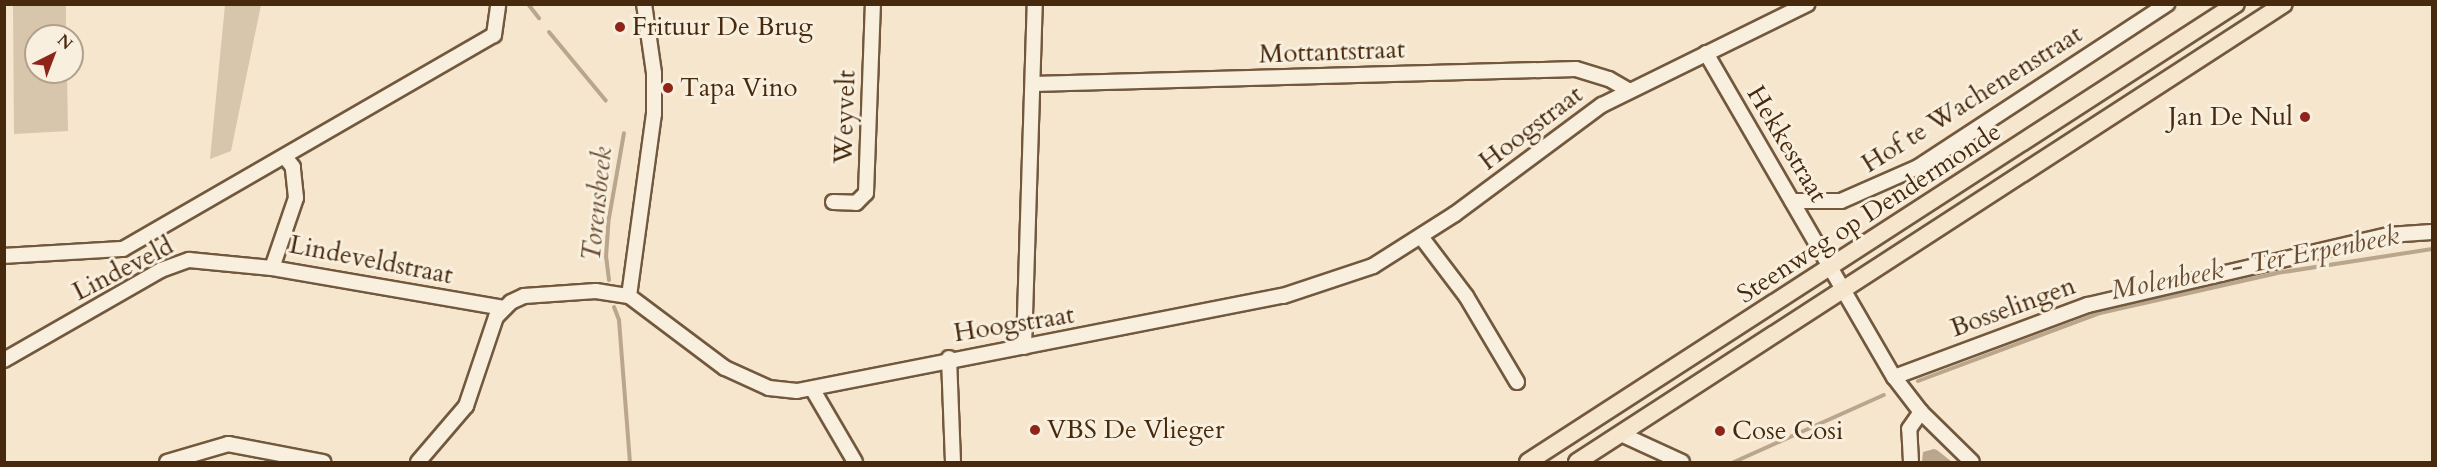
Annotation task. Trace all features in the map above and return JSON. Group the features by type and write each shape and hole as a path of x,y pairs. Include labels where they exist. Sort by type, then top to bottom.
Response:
{"main road":[{"name":"Steenweg op Dendermonde","path":"1528,462 1833,268 2236,4"},
{"name":"Steenweg op Dendermonde","path":"1577,462 2284,4"}],"street":[{"path":"418,462 466,406 503,308 537,293 596,291 628,296 654,126 654,74 644,4"},
{"name":"Weyvelt","path":"833,202 856,203 866,193 873,4"},
{"path":"1024,347 1035,4"},
{"path":"1706,53 1807,4"},
{"name":"Hof te Wachenenstraat","path":"1792,201 1841,201 1918,167 2167,4"},
{"path":"4,256 123,249 494,35 498,6"},
{"name":"Hoogstraat","path":"628,296 711,358 748,380 775,389 813,390 949,358 1024,347 1283,296 1373,266 1422,238 1602,105 1674,66 1706,53"},
{"name":"Hekkestraat","path":"1706,53 1833,268 1842,291 1894,377 1921,412 1972,462"},
{"name":"Mottantstraat","path":"1033,84 1576,69 1609,79 1628,90"},
{"name":"Lindeveldstraat","path":"285,157 293,167 296,198 272,268 503,308"},
{"name":"Bosselingen","path":"1894,377 2098,302 2388,235 2433,232"},
{"path":"1422,238 1466,296 1517,382"},
{"name":"Lindeveld","path":"4,360 161,270 189,260 272,268"},
{"path":"949,358 953,462"},
{"path":"813,390 855,462"},
{"path":"1911,462 1909,429 1921,412"},
{"path":"1621,434 1682,462"},
{"path":"167,462 228,444 323,462"}],"shaded area":[{"path":"13,5 66,5 66,24 24,24 24,84 67,84 68,131 14,134"},
{"path":"225,5 261,5 231,151 210,159"},
{"path":"1934,449 1952,462 1922,462 1923,452"}],"waterway":[{"name":"Torensbeek","path":"528,4 539,18"},
{"name":"Torensbeek","path":"549,32 606,101"},
{"name":"Torensbeek","path":"609,280 606,257 609,218 624,133"},
{"name":"Molenbeek - Ter Erpenbeek","path":"1918,381 2100,313 2277,273 2432,249"},
{"name":"Torensbeek","path":"614,307 619,320 630,462"},
{"name":"Molenbeek - Ter Erpenbeek","path":"1734,462 1884,395"}],"place":[{"name":"Frituur De Brug","path":"620,27"},
{"name":"Tapa Vino","path":"668,88"},
{"name":"Jan De Nul","path":"2305,117"},
{"name":"VBS De Vlieger","path":"1035,430"},
{"name":"Cose Cosi","path":"1720,431"}]}
